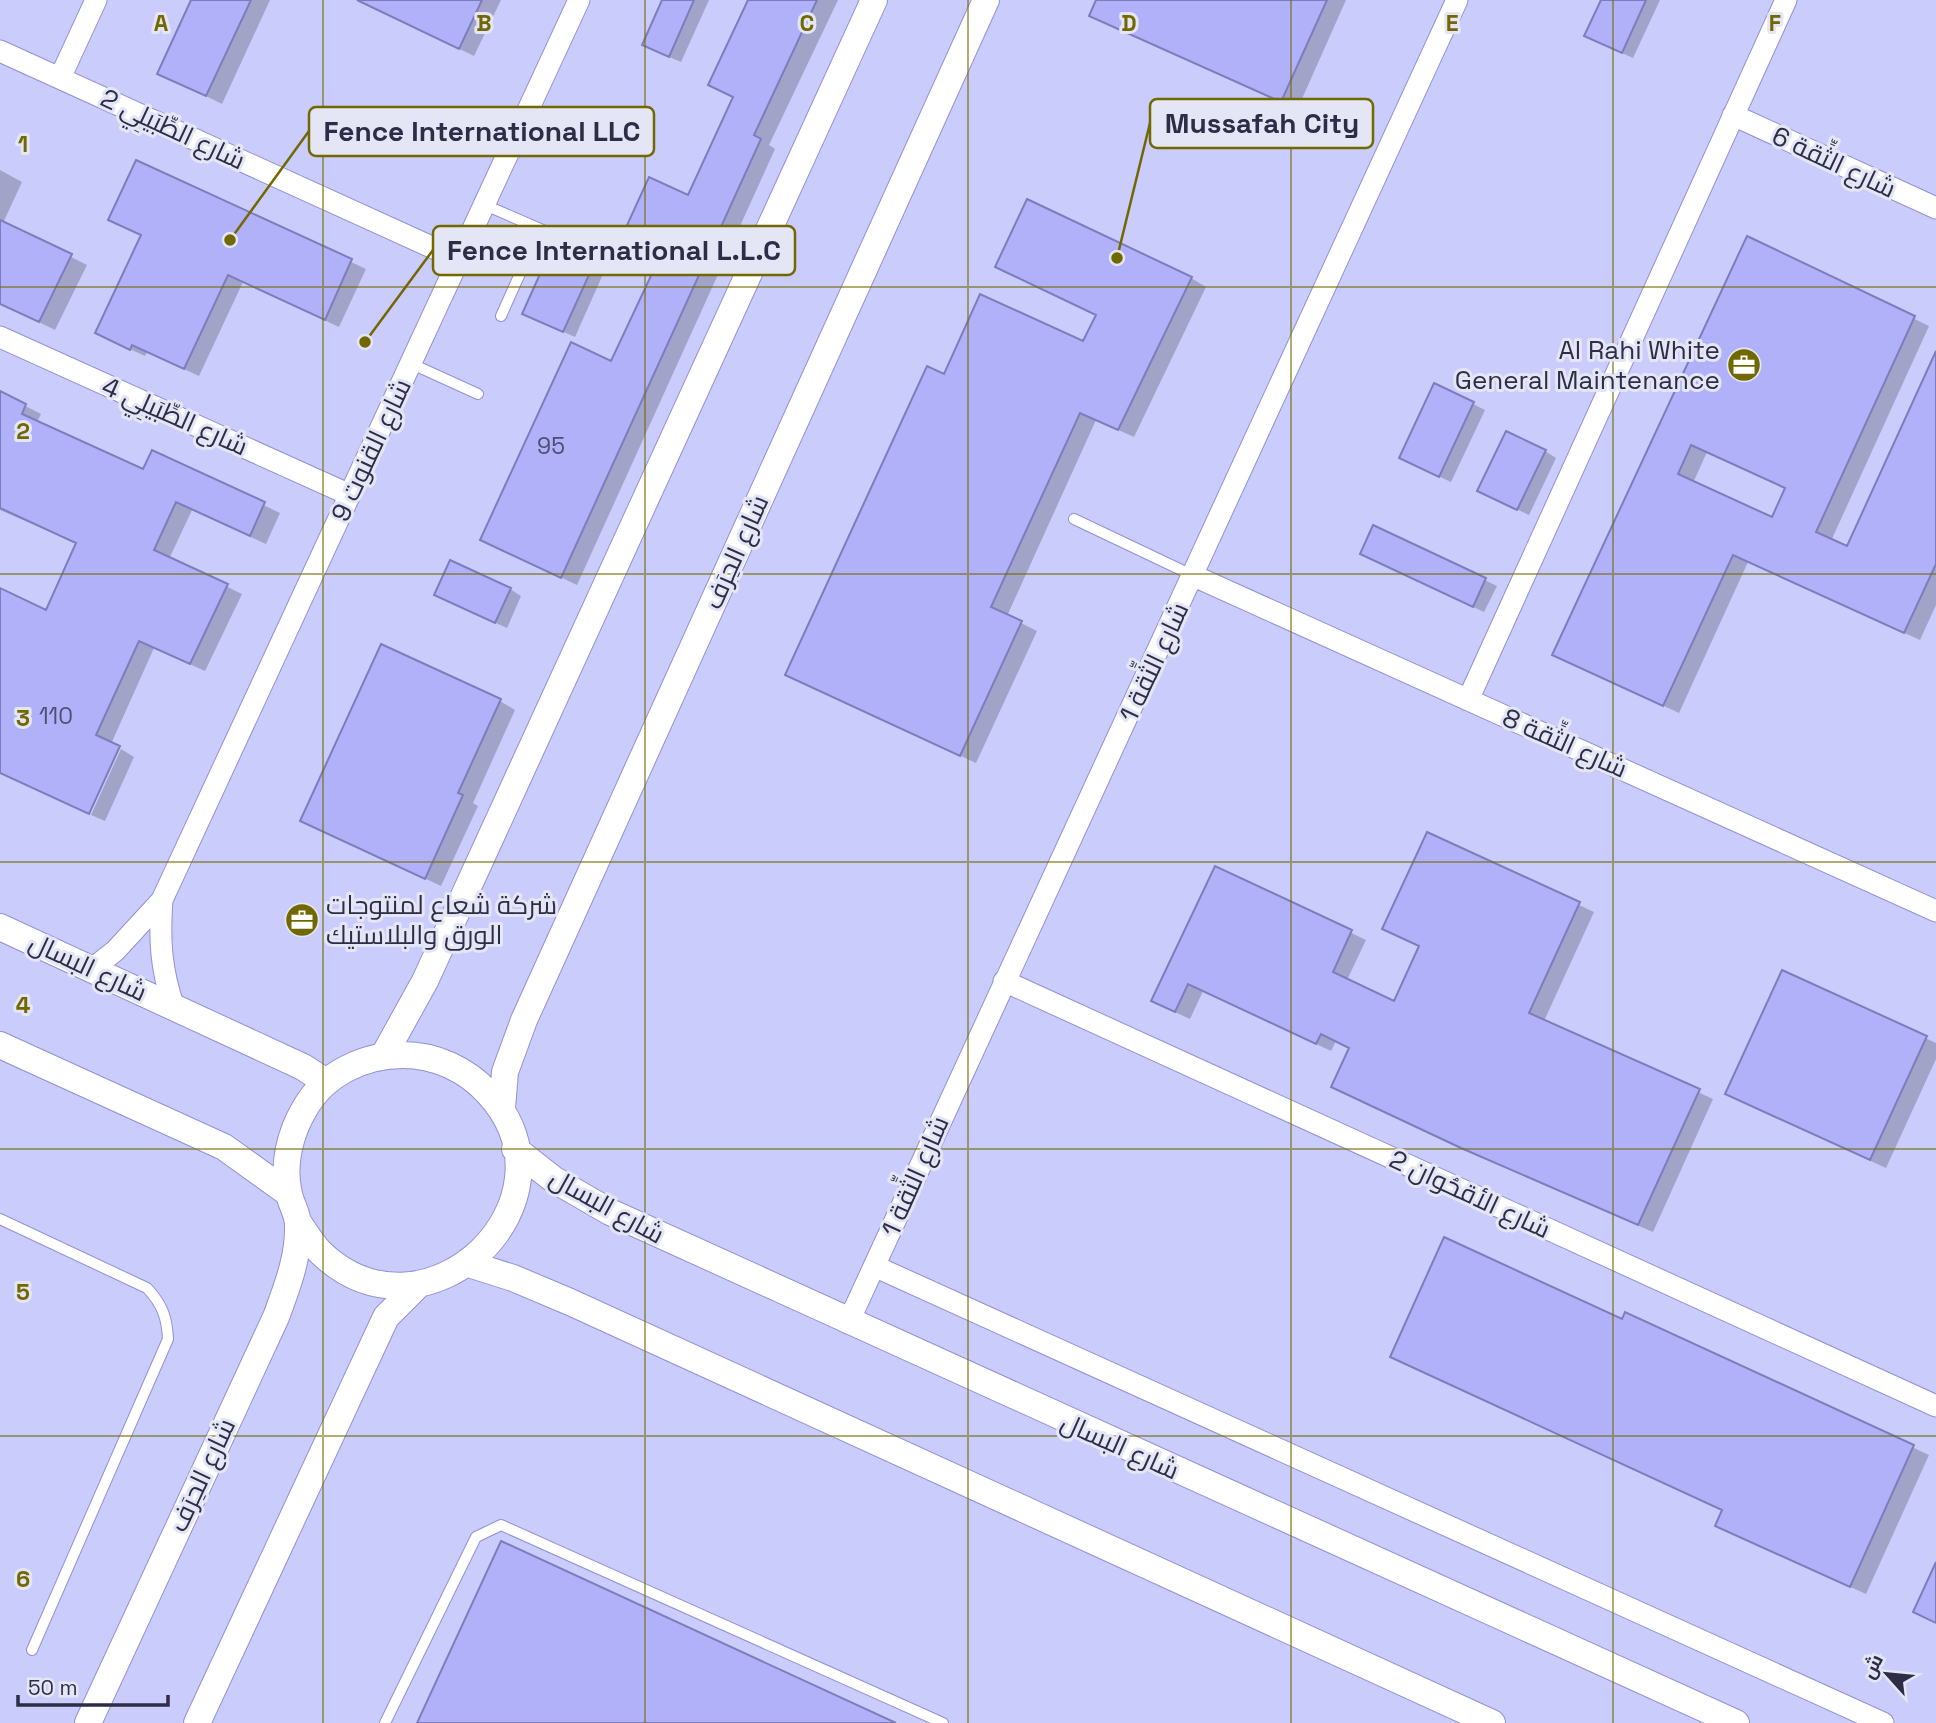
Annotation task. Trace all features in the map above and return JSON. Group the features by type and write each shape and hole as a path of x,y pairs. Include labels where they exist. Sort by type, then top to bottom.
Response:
{"street":[{"path":"60,78 96,0"},
{"name":"شارع القنوت 9","path":"92,969 115,951 162,900 579,0"},
{"path":"384,1055 425,981 874,0"},
{"name":"شارع الحِرَف","path":"502,1108 505,1072 524,1020 986,0"},
{"name":"شارع الثِّقة 1","path":"848,1323 1457,0"},
{"path":"1468,700 1786,0"},
{"name":"شارع الطِّبَيلِي 2","path":"0,51 460,260"},
{"name":"شارع الثِّقة 6","path":"1733,115 1936,208"},
{"name":"شارع الطِّبَيلِي 4","path":"0,337 350,495"},
{"name":"شارع الثِّقة 8","path":"1194,576 1936,911"},
{"name":"شارع القنوت 9","path":"162,900 159,942 163,977 174,1008"},
{"name":"شارع البسال","path":"0,927 303,1067 326,1082"},
{"name":"شارع الأقحُوان 2","path":"1004,981 1936,1406"},
{"path":"0,1045 224,1147 288,1194"},
{"path":"384,1055 419,1055 451,1065 479,1084 502,1108 515,1149 517,1175 513,1201 503,1225 488,1246 469,1264 445,1277 419,1284 383,1284 348,1273 319,1252 298,1222 288,1194 286,1163 292,1133 306,1105 326,1082 344,1069 384,1055"},
{"name":"شارع البسال","path":"515,1149 553,1179 610,1212 848,1323 1736,1723"},
{"name":"شارع الحِرَف","path":"88,1723 276,1317 293,1270 298,1222"},
{"path":"469,1264 513,1278 569,1302 1492,1723"},
{"path":"874,1266 1883,1723"},
{"path":"197,1723 386,1317 419,1284"}],"lane":[{"path":"485,205 612,260"},
{"path":"500,316 540,229"},
{"path":"412,364 478,394"},
{"path":"1074,519 1194,576"},
{"path":"0,1219 148,1288 160,1302 167,1321 168,1339 33,1650"},
{"path":"385,1723 476,1537 501,1525 943,1723"}],"shaded area":[{"path":"0,0 1936,0 1936,1723 0,1723"}],"building":[{"path":"191,0 251,0 206,96 157,74"},
{"path":"357,0 482,0 459,49"},
{"path":"662,0 694,0 669,57 642,45"},
{"path":"748,0 817,0 754,135 761,139 561,578 480,540 571,342 611,361 657,263 618,245 649,177 688,195 733,97 708,85"},
{"path":"1096,0 1327,0 1281,102 1089,16"},
{"path":"1601,0 1646,0 1622,53 1584,36"},
{"path":"136,160 352,259 325,320 228,275 184,369 132,345 130,350 95,333 141,235 108,220"},
{"path":"1027,199 1192,277 1118,430 1080,413 991,607 1022,621 960,756 785,675 927,366 944,374 980,294 1083,341 1096,315 995,267"},
{"path":"0,220 72,254 39,322 0,304"},
{"path":"1747,236 1915,316 1816,532 1847,546 1936,351 1936,564 1904,633 1733,555 1663,706 1552,655","holes":["1691,445 1785,488 1772,517 1678,474"]},
{"path":"553,245 594,264 563,332 522,314"},
{"path":"1434,383 1474,402 1439,477 1399,458"},
{"path":"0,391 26,404 22,414 143,469 152,450 265,502 250,536 176,502 154,550 228,584 190,664 139,641 96,735 120,746 89,814 0,773 0,588 46,610 76,543 0,508"},
{"path":"1506,431 1546,450 1517,510 1477,491"},
{"path":"1373,525 1486,578 1473,607 1360,554"},
{"path":"450,560 511,588 495,623 434,595"},
{"path":"381,644 501,699 458,793 463,795 425,879 300,821"},
{"path":"1427,832 1580,902 1529,1013 1700,1089 1638,1225 1461,1148 1331,1087 1349,1048 1321,1034 1316,1044 1188,984 1175,1012 1151,1001 1215,866 1352,930 1333,972 1394,1001 1419,946 1382,929"},
{"path":"1782,970 1927,1036 1870,1160 1725,1094"},
{"path":"1444,1237 1622,1319 1625,1312 1914,1445 1850,1587 1715,1526 1722,1510 1390,1357"},
{"path":"501,1541 896,1723 417,1723"},
{"path":"1936,1562 1936,1623 1913,1612"}],"place":[{"name":"Fence International LLC","path":"230,240"},
{"name":"Mussafah City","path":"1117,258"},
{"name":"Fence International L.L.C","path":"365,342"},
{"name":"Al Rahi White General Maintenance","path":"1744,365"},
{"name":"شركة شعاع لمنتوجات الورق والبلاستيك","path":"302,920"}]}
